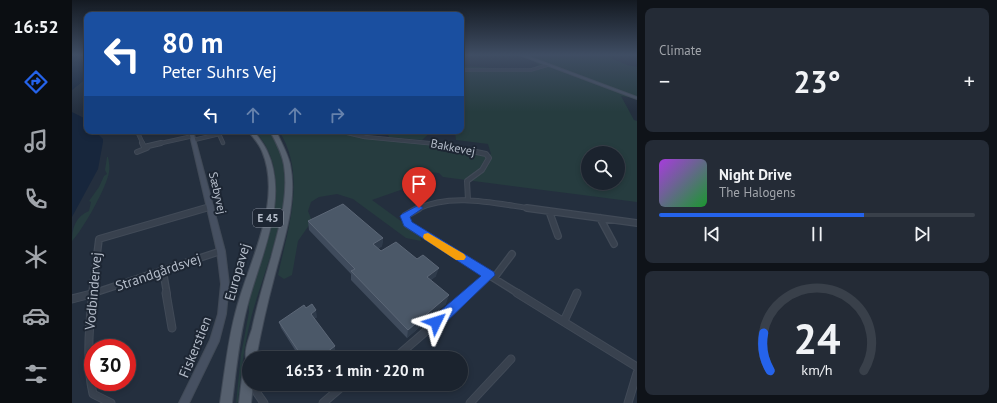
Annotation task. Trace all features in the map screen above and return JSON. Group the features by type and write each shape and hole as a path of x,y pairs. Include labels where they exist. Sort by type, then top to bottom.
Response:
{"main road":[{"name":"Europavej","path":"226,403 242,307 271,210 272,178 269,162 261,143 254,134"},
{"name":"E 45","path":"252,351 285,219 289,190 287,162 283,148 275,134"},
{"path":"245,403 246,391"}],"street":[{"path":"572,74 637,98"},
{"path":"138,134 144,147 193,136 218,134 223,143"},
{"name":"Bakkevej","path":"352,134 365,137 428,142 486,154 489,158 484,168 467,181 468,200"},
{"path":"137,152 193,136"},
{"name":"Sæbyvej","path":"193,136 221,251"},
{"path":"637,223 468,200 434,203 419,208 405,216 405,221 407,224 637,367"},
{"name":"Vodbindervej","path":"111,403 93,394 90,382 90,314 99,239 210,207"},
{"path":"549,211 558,236"},
{"path":"600,218 614,244"},
{"name":"Strandgårdsvej","path":"72,299 93,294 221,251"},
{"name":"Fiskerstien","path":"184,403 210,352 222,314 225,284 221,251"},
{"path":"403,351 492,277 512,254"},
{"path":"163,271 172,328"},
{"path":"564,322 578,293"},
{"path":"470,403 511,359"},
{"path":"628,403 637,373"},
{"path":"256,391 264,403"},
{"path":"323,403 338,391"}],"green space":[{"path":"464,74 569,74 634,98 621,96 634,120 637,121 637,202 443,177 439,173 428,172 409,187 372,200 420,235 421,241 406,238 353,199 337,194 319,197 311,202 308,211 312,221 298,241 292,275 284,279 278,275 290,221 294,183 292,165 287,148 280,134 348,134 365,138 431,144 486,156 491,154 488,144 456,140 455,134 464,134"},
{"path":"573,74 637,74 637,97"},
{"path":"257,134 272,134 283,160 285,171 285,188 283,206 274,244 251,318 245,351 242,351 242,368 238,402 236,403 241,355 249,312 248,300 268,236 273,214 276,192 274,170 268,150"},
{"path":"388,134 429,134 422,140 389,137"},
{"path":"107,157 109,161 109,170 104,188 88,219 72,241 74,227 78,219 89,211 91,202 89,201 99,187 104,176 107,174 105,170"}],"water":[{"path":"72,74 84,74 84,80 72,90"},
{"path":"72,112 84,118 84,134 98,134 103,139 103,142 98,169 72,217"}],"building":[{"path":"343,204 383,238 373,244 381,251 396,242 417,259 423,255 439,268 427,277 449,295 408,330 351,271 355,269 308,221"},
{"path":"312,304 316,310 311,314 335,346 328,351 298,351 279,322 304,305 306,308"}],"slow traffic":[{"path":"428,237 460,257"}],"route":[{"path":"419,208 405,216 405,221 407,224 490,275 436,322"}]}
